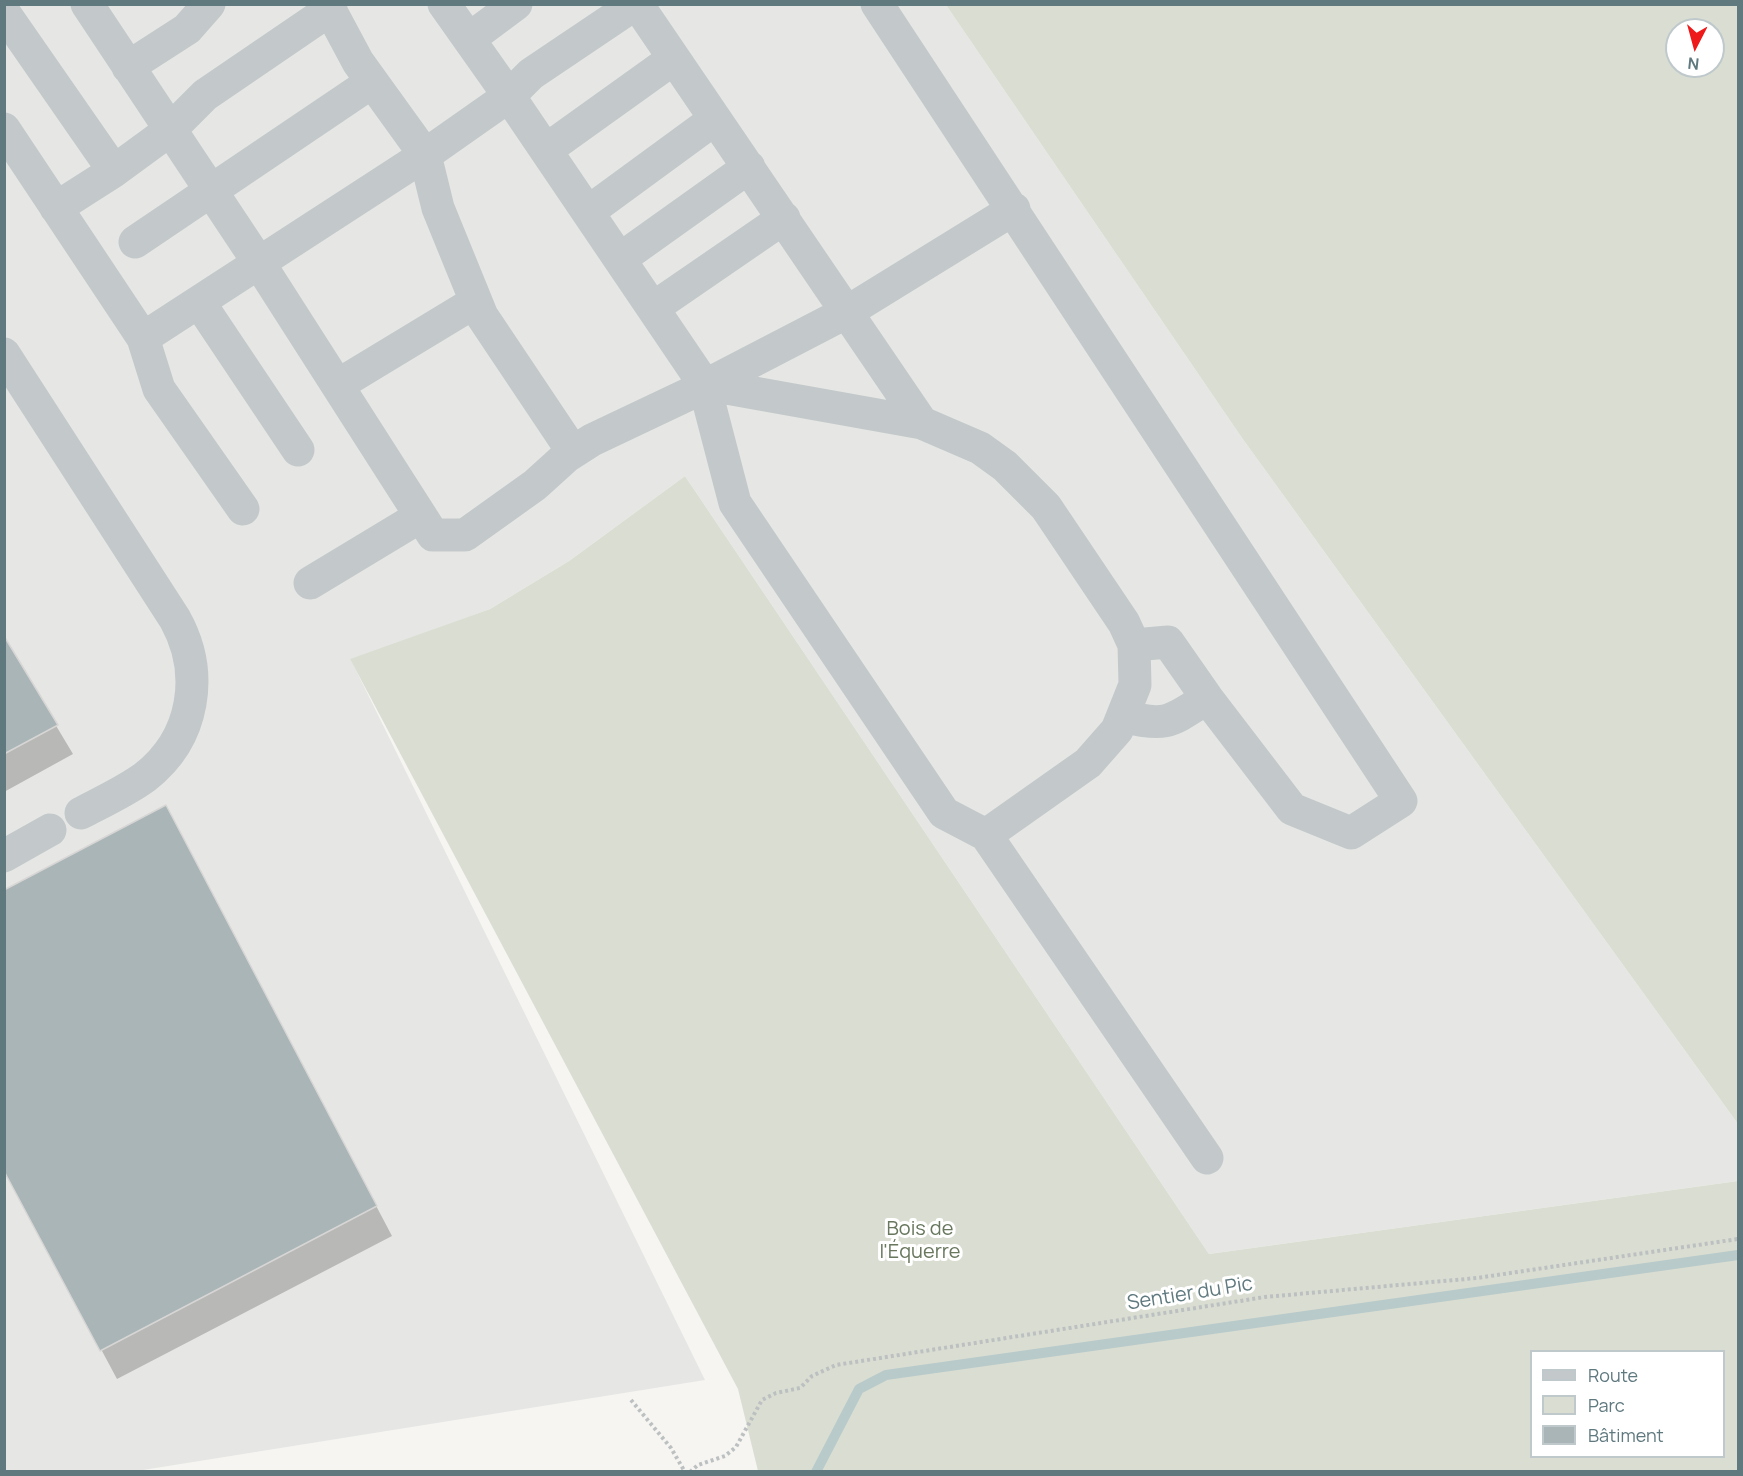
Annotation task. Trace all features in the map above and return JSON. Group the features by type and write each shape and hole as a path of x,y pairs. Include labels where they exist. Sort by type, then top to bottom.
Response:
{"lane":[{"path":"20,4 5,14 114,171"},
{"path":"87,4 259,263 433,535 465,535 535,485 573,452 847,312 1014,208"},
{"path":"128,67 187,29 209,4"},
{"path":"444,4 704,384 735,503 944,813 986,835 1207,1158"},
{"path":"469,39 516,4"},
{"path":"143,338 425,155 509,96 531,74 636,4 922,423"},
{"path":"877,4 1014,208 1401,801 1351,833 1292,809 1207,698 1168,642 1134,645"},
{"path":"56,208 114,171 170,130 205,95 329,7 358,62 425,155 438,208 482,316 573,452"},
{"path":"546,150 673,59"},
{"path":"135,242 210,189 372,82"},
{"path":"588,212 715,119"},
{"path":"4,129 143,338 159,389 243,509"},
{"path":"620,259 749,167"},
{"path":"653,308 784,218"},
{"path":"199,302 298,450"},
{"path":"338,385 475,302"},
{"path":"4,354 175,619 191,661 193,690 187,719 166,758 144,778 81,813"},
{"path":"704,384 922,423 980,448 1027,486 1068,538 1124,623 1134,645 1135,685 1117,730 1088,763 986,835"},
{"path":"310,582 421,516"},
{"path":"1123,716 1163,723 1207,698"},
{"path":"4,856 50,830"}],"path":[{"name":"Sentier du Pic","path":"690,1472 698,1465 725,1456 736,1447 762,1400 776,1393 800,1388 812,1376 836,1365 1265,1297 1477,1278 1738,1239"},
{"path":"631,1400 671,1448 685,1472"}],"shaded area":[{"path":"5,5 946,5 1242,438 1738,1124 1738,1181 1209,1254 685,476 569,561 490,609 351,660 705,1380 137,1471 5,1472"}],"green space":[{"path":"946,5 1738,5 1738,1124 1242,438"},
{"name":"Bois de l'Équerre","path":"685,476 1209,1254 1738,1181 1738,1471 758,1471 738,1389 350,659 490,609 569,561"}],"building":[{"path":"4,636 58,725 4,754"},
{"path":"166,805 377,1206 100,1351 4,1171 4,890"}],"waterway":[{"path":"816,1472 859,1389 886,1375 1738,1255"}]}
